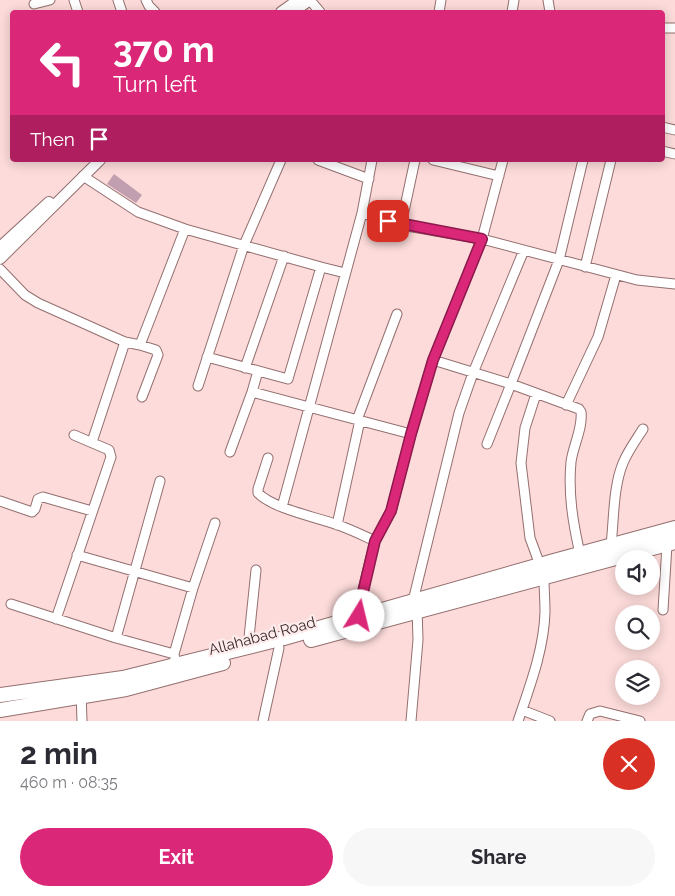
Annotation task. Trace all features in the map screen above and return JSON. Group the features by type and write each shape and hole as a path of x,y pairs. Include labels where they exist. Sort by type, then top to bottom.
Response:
{"main road":[{"path":"542,571 580,554 675,528"},
{"name":"Allahabad Road","path":"0,710 81,690 126,689 176,665 279,648 416,604 542,571 671,544"},
{"path":"176,665 360,621"},
{"path":"0,695 16,692 81,690"}],"street":[{"path":"35,6 50,0"},
{"path":"284,10 298,0"},
{"path":"296,10 310,0 318,10"},
{"path":"0,247 92,162"},
{"path":"0,259 98,162"},
{"path":"198,386 244,245 280,162"},
{"path":"323,162 370,179"},
{"path":"282,507 362,213 372,162"},
{"path":"401,225 415,162"},
{"path":"448,162 463,164 499,176"},
{"path":"360,621 360,605 375,541 391,511 433,360 482,239 502,162"},
{"path":"487,444 559,260 583,162"},
{"path":"585,267 611,162"},
{"path":"83,176 138,212 185,229 345,273"},
{"path":"362,213 401,225 482,239 637,280 675,284"},
{"path":"140,345 185,229"},
{"path":"412,721 418,640 416,604 459,413 473,373 524,250"},
{"path":"245,368 284,256"},
{"path":"207,357 288,379 321,267"},
{"path":"0,269 25,295 38,303 125,342 156,350 158,355 142,397"},
{"path":"566,405 598,337 616,275"},
{"path":"337,524 358,420 397,314"},
{"path":"92,442 125,342"},
{"path":"433,360 511,384 579,409 582,416 572,460 570,486 571,512 580,554"},
{"path":"230,452 258,371"},
{"path":"252,392 411,434"},
{"path":"518,721 536,668 542,641 545,613 542,571 530,538 521,463 525,428 536,394"},
{"path":"611,546 618,481 623,464 643,429"},
{"path":"56,619 111,453 109,450 74,435"},
{"path":"268,458 258,492 261,496 282,507 337,524 375,541"},
{"path":"116,638 160,481"},
{"path":"0,501 32,512 38,499 43,497 92,511"},
{"path":"11,604 116,638 176,665 193,588 215,523"},
{"path":"663,610 671,544"},
{"path":"77,555 193,588"},
{"path":"248,647 256,570"},
{"path":"263,721 279,648"},
{"path":"81,690 82,721"},
{"path":"0,699 16,692"},
{"path":"0,706 22,706"},
{"path":"522,710 550,721"},
{"path":"587,721 590,714 600,711 640,721"}],"building":[{"path":"114,174 142,195 136,203 107,184"}],"route":[{"path":"359,616 375,541 391,511 433,360 482,239 388,221"}]}
